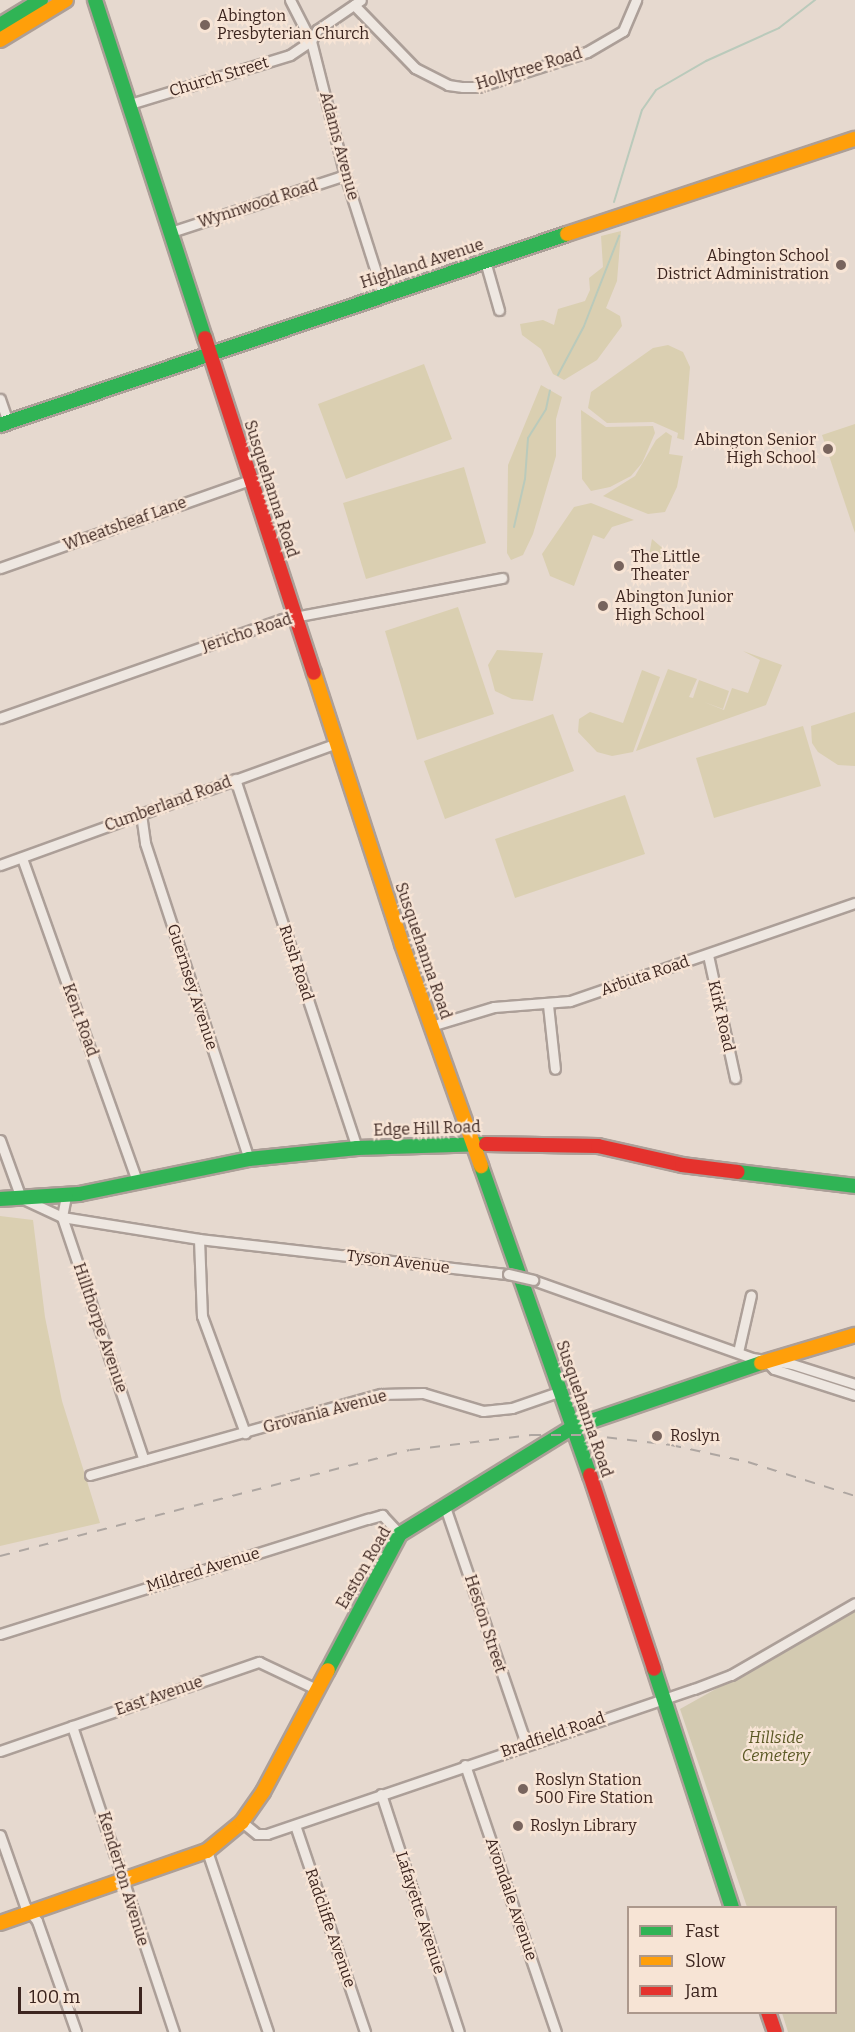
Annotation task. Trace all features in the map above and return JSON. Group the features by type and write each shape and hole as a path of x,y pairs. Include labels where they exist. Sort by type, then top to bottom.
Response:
{"main road":[{"path":"0,25 41,0"},
{"path":"0,40 66,0"},
{"name":"Susquehanna Road","path":"95,0 294,617 431,1026 561,1391 731,1906"},
{"name":"Highland Avenue","path":"4,424 209,352 855,139"},
{"name":"Edge Hill Road","path":"0,1199 66,1196 249,1159 357,1148 473,1144 598,1146 682,1165 855,1186"},
{"name":"Easton Road","path":"0,1923 124,1882 207,1851 242,1822 263,1792 400,1534 444,1504 573,1427 855,1335"},
{"path":"768,2014 774,2032"}],"street":[{"name":"Adams Avenue","path":"290,0 310,41 345,175 383,294"},
{"name":"Hollytree Road","path":"357,3 415,68 448,85 463,87 523,74 596,48 623,31 636,0"},
{"name":"Church Street","path":"130,104 290,55 310,41 317,30 357,3"},
{"name":"Wynnwood Road","path":"171,232 345,175"},
{"path":"485,261 499,310"},
{"path":"0,399 4,424"},
{"name":"Wheatsheaf Lane","path":"0,568 250,480"},
{"name":"Jericho Road","path":"0,718 294,617 502,578"},
{"name":"Cumberland Road","path":"0,865 337,743"},
{"name":"Rush Road","path":"235,779 357,1148"},
{"name":"Guernsey Avenue","path":"141,813 145,843 249,1159"},
{"name":"Kent Road","path":"22,858 138,1182"},
{"name":"Arbuta Road","path":"431,1026 494,1007 548,1005 570,1001 855,903"},
{"name":"Kirk Road","path":"708,954 735,1078"},
{"path":"548,1005 555,1069"},
{"path":"0,1140 21,1198"},
{"name":"Hillthorpe Avenue","path":"66,1196 62,1217 144,1460"},
{"name":"Tyson Avenue","path":"21,1198 62,1217 199,1239 508,1274 533,1280 767,1362 792,1364 855,1384"},
{"path":"199,1239 202,1316 245,1433"},
{"path":"738,1352 751,1295"},
{"name":"Tyson Avenue","path":"767,1362 774,1369 855,1395"},
{"name":"Grovania Avenue","path":"90,1475 381,1394 423,1393 483,1411 512,1408 561,1391"},
{"name":"Heston Street","path":"444,1504 526,1744"},
{"name":"Mildred Avenue","path":"0,1634 382,1515 400,1534"},
{"name":"Bradfield Road","path":"242,1822 257,1834 295,1825 731,1675 855,1603"},
{"name":"East Avenue","path":"0,1751 259,1662 316,1689"},
{"name":"Kenderton Avenue","path":"72,1726 174,2032"},
{"name":"Avondale Avenue","path":"465,1765 556,2032"},
{"name":"Lafayette Avenue","path":"381,1794 459,2032"},
{"name":"Radcliffe Avenue","path":"295,1825 365,2032"},
{"path":"0,1834 25,1906 32,1913 76,2032"},
{"path":"207,1851 268,2032"}],"shaded area":[{"path":"621,231 617,281 606,308 620,316 622,326 597,360 564,380 553,374 541,349 522,335 520,324 543,320 554,325 558,309 585,301 590,290 589,278 603,267 601,236"},
{"path":"668,345 683,352 690,367 684,440 677,438 678,433 653,422 607,423 588,408 591,392 653,348"},
{"path":"424,364 452,439 346,479 318,404"},
{"path":"541,385 562,397 556,419 556,456 533,534 523,555 511,560 507,553 508,465"},
{"path":"581,410 606,427 653,426 655,433 642,463 631,476 610,487 591,491 582,479"},
{"path":"855,424 855,533 822,435"},
{"path":"666,432 672,436 669,454 683,456 677,487 665,512 648,514 603,496 635,476 656,440"},
{"path":"464,467 486,543 366,579 343,503"},
{"path":"591,503 634,520 612,527 604,539 593,535 574,586 550,576 542,554 574,507"},
{"path":"652,539 667,552 662,564 648,561"},
{"path":"458,607 494,714 417,740 385,631"},
{"path":"497,650 543,653 533,701 512,699 495,691 488,665"},
{"path":"743,651 782,665 766,705 636,751 668,669 697,679 689,697 693,698 699,680 729,691 723,709 704,702 724,710 732,688 748,693 760,660"},
{"path":"642,670 660,677 633,752 612,756 597,752 578,732 579,719 590,712 623,723"},
{"path":"855,712 855,766 838,765 818,752 812,743 811,726"},
{"path":"553,714 574,771 445,819 424,761"},
{"path":"803,726 821,786 714,818 696,758"},
{"path":"625,795 645,854 515,898 495,839"},
{"path":"0,1216 33,1220 45,1317 62,1401 100,1523 0,1546"}],"green space":[{"name":"Hillside Cemetery","path":"855,1611 855,2032 788,2032 782,2014 837,2014 837,1906 747,1906 680,1709"}],"waterway":[{"path":"614,202 642,110 656,90 706,61 779,28 815,0"},
{"path":"558,375 584,326 619,236"},
{"path":"514,527 525,479 528,438 546,409 550,390"}],"railway":[{"path":"0,1556 410,1450 531,1435 587,1435 671,1445 748,1462 855,1496"}],"traffic: fast":[{"path":"0,25 41,0"},
{"path":"95,0 205,338"},
{"path":"0,425 567,234"},
{"path":"0,1199 79,1194 249,1159 357,1148 486,1144"},
{"path":"481,1166 590,1475"},
{"path":"738,1172 855,1186"},
{"path":"328,1670 400,1534 573,1427 761,1363"},
{"path":"654,1669 731,1906"}],"traffic: slow":[{"path":"0,40 66,0"},
{"path":"567,234 855,139"},
{"path":"314,673 402,944 481,1166"},
{"path":"761,1363 855,1335"},
{"path":"0,1923 207,1851 242,1822 263,1792 328,1670"}],"traffic: jam":[{"path":"205,338 314,673"},
{"path":"486,1144 598,1146 682,1165 738,1172"},
{"path":"590,1475 654,1669"},
{"path":"769,2014 775,2032"}],"place":[{"name":"Abington Presbyterian Church","path":"205,25"},
{"name":"Abington School District Administration","path":"841,265"},
{"name":"Abington Senior High School","path":"828,449"},
{"name":"The Little Theater","path":"619,566"},
{"name":"Abington Junior High School","path":"603,606"},
{"name":"Roslyn","path":"657,1436"},
{"name":"Roslyn Station 500 Fire Station","path":"523,1789"},
{"name":"Roslyn Library","path":"518,1826"}]}
